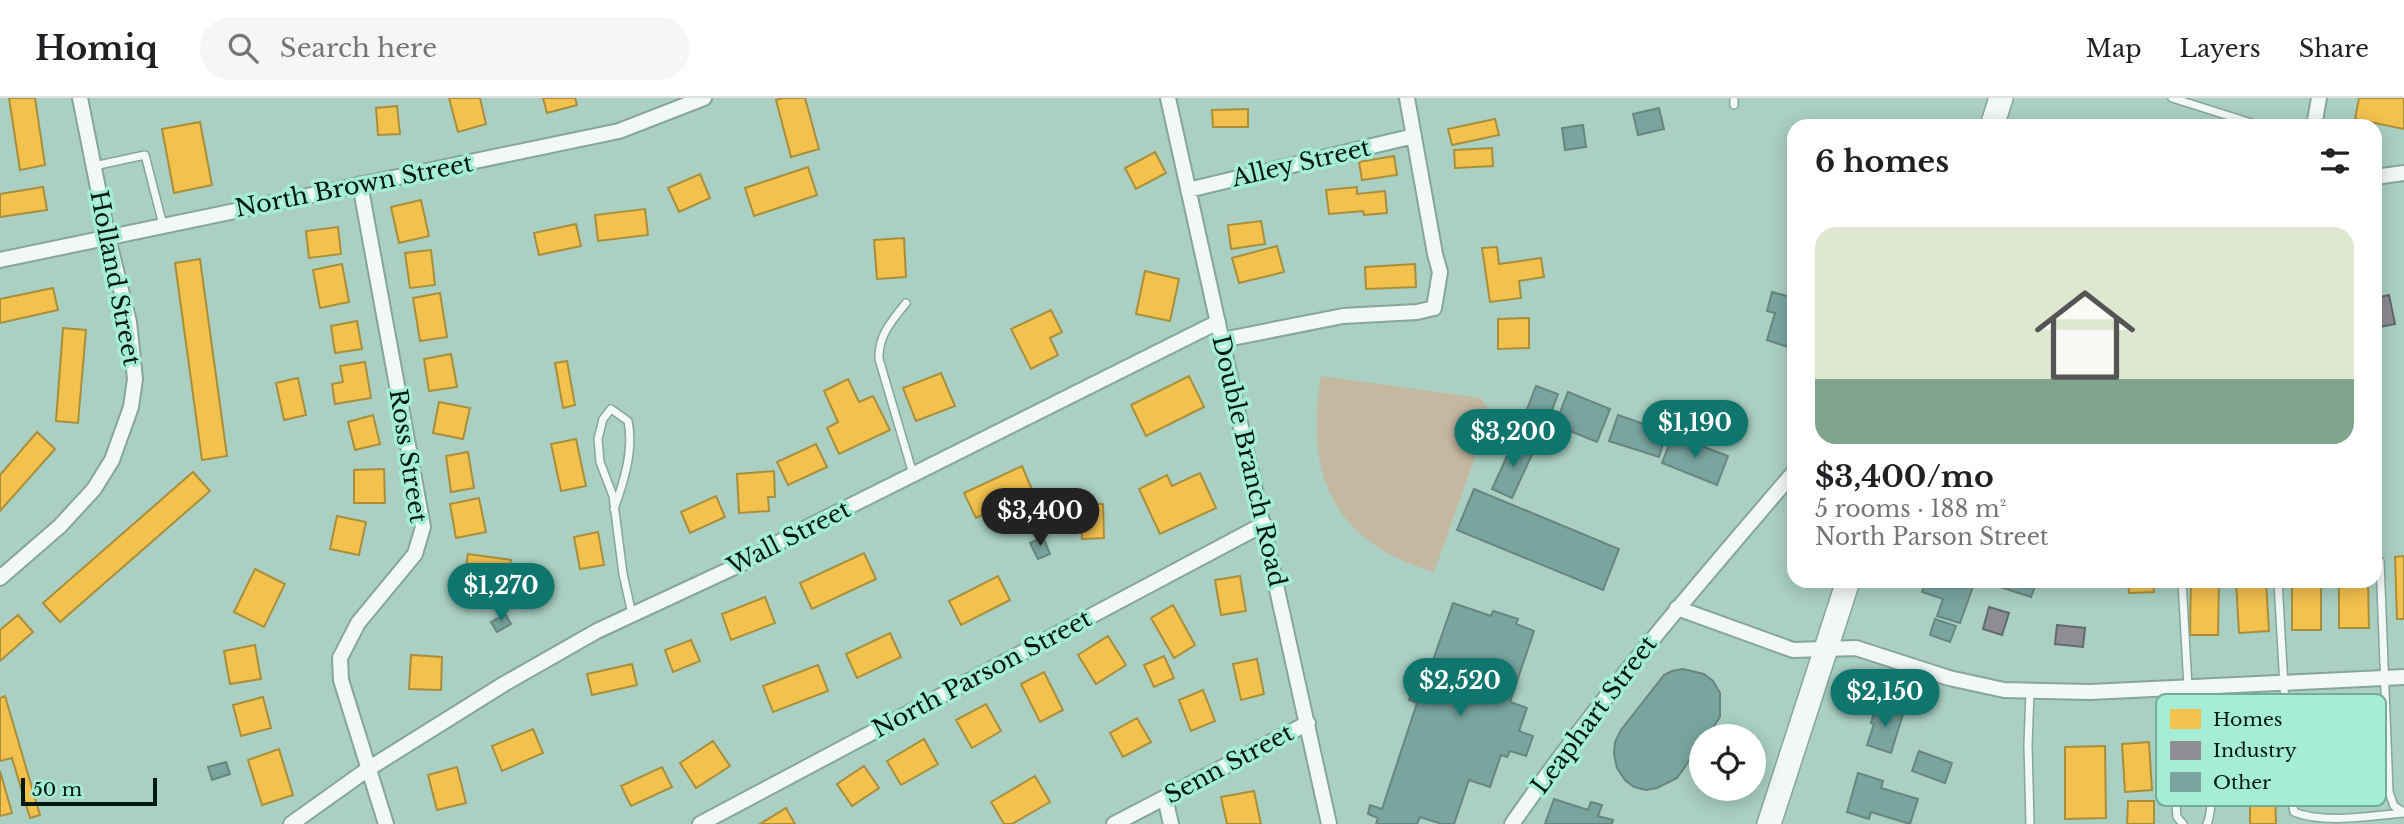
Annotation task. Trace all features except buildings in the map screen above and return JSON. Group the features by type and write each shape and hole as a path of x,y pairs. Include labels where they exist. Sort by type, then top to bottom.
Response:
{"main road":[{"path":"1994,119 2001,98"},
{"path":"1769,824 1846,588"}],"street":[{"name":"Holland Street","path":"0,578 60,526 94,489 112,460 131,407 135,379 129,322 108,238 80,98"},
{"name":"North Brown Street","path":"0,260 619,131 704,98"},
{"name":"Double Branch Road","path":"1168,98 1329,824"},
{"path":"1222,340 1343,316 1417,312 1434,308 1440,272 1407,98"},
{"path":"2316,119 2319,98"},
{"name":"Alley Street","path":"1188,190 1414,136"},
{"path":"2382,176 2404,173"},
{"name":"Ross Street","path":"360,184 423,527 415,554 358,623 340,658 341,680 386,824"},
{"name":"Wall Street","path":"368,769 504,684 597,631 739,565 796,533 1218,322"},
{"name":"Leaphart Street","path":"1513,824 1550,770 1676,608 1787,480"},
{"name":"North Parson Street","path":"700,824 1264,524"},
{"path":"1676,608 1793,650 1856,648 1949,678 2004,690 2090,692 2404,677"},
{"name":"Senn Street","path":"1114,824 1308,723"},
{"path":"291,824 368,769"},
{"path":"1165,797 1171,824"}],"lane":[{"path":"2172,98 2239,119"},
{"path":"94,166 145,155 163,225"},
{"path":"906,303 884,334 879,359 913,474"},
{"path":"614,509 621,492 631,436 628,421 611,409 603,419 598,439 600,462 612,496 623,574 632,615"},
{"path":"2183,588 2193,694"},
{"path":"2278,588 2284,694"},
{"path":"2381,588 2384,694"},
{"path":"2167,688 2167,694"},
{"path":"2030,691 2030,824"},
{"path":"2386,735 2389,792 2394,806 2404,812"},
{"path":"2176,806 2177,817 2183,824"},
{"path":"2207,824 2211,806"},
{"path":"2293,806 2294,812 2305,819 2333,820 2404,812"}],"shaded area":[{"path":"1321,376 1481,398 1491,413 1434,572 1399,559 1371,543 1349,523 1333,500 1323,474 1317,444"}]}
